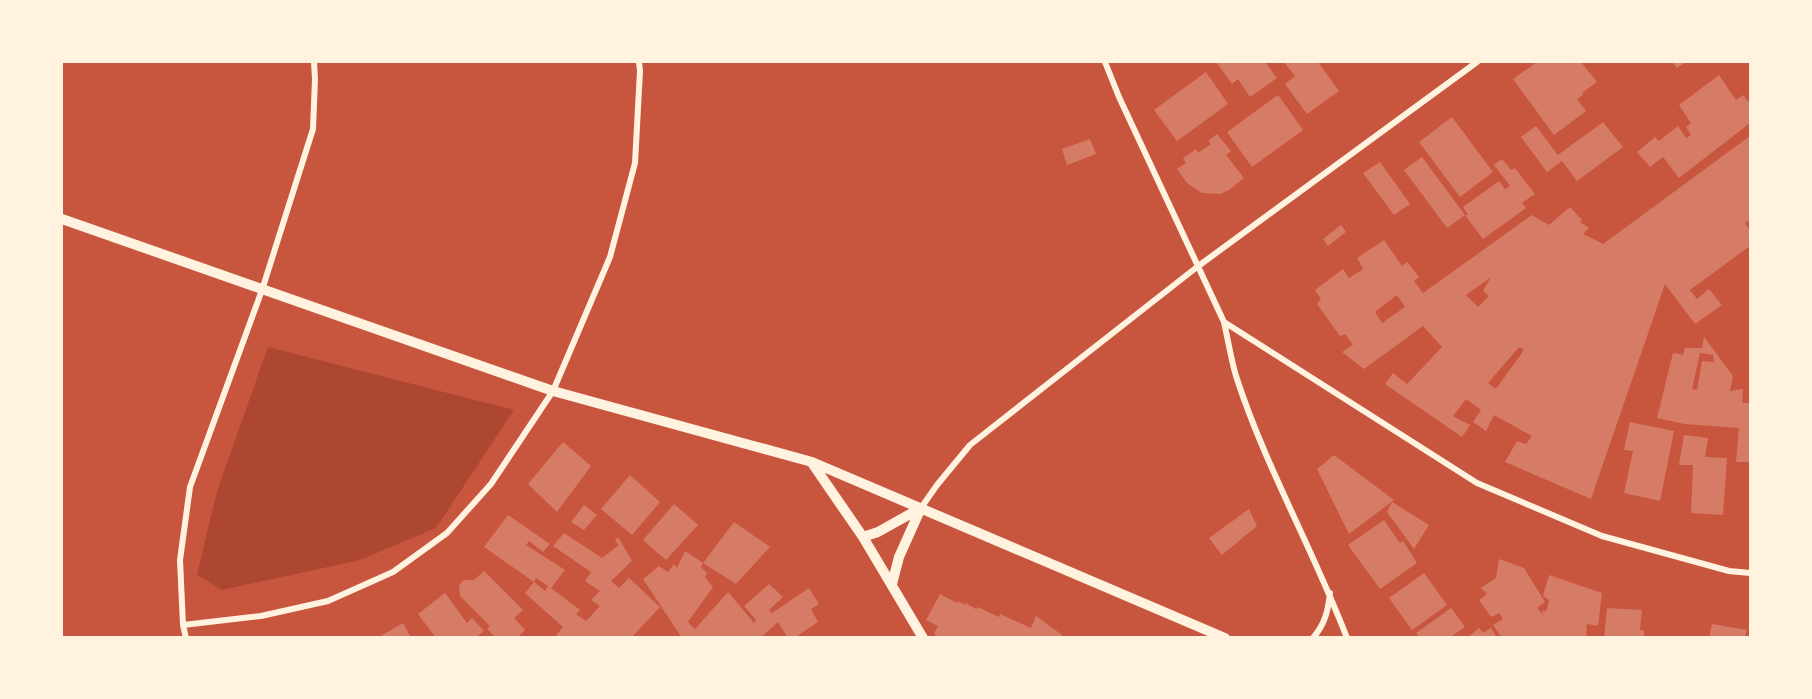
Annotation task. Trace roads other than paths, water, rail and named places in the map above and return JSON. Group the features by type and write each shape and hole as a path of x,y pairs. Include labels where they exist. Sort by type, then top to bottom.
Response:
{"street":[{"path":"186,638 183,625 180,560 190,487 262,290 313,129 314,62"},
{"path":"183,625 261,616 328,601 393,572 447,533 491,484 553,391 610,257 634,163 639,62"},
{"path":"1105,62 1119,97 1224,322 1236,375 1258,434 1330,593 1347,638"},
{"path":"892,584 899,557 921,508 937,484 970,446 1197,267 1477,62"},
{"path":"62,219 553,391 812,462 1225,638"},
{"path":"1224,322 1477,483 1602,536 1729,571 1750,573"},
{"path":"812,462 863,537 923,638"},
{"path":"863,537 878,532 921,508"},
{"path":"1313,638 1320,630 1327,614 1330,593"}]}
